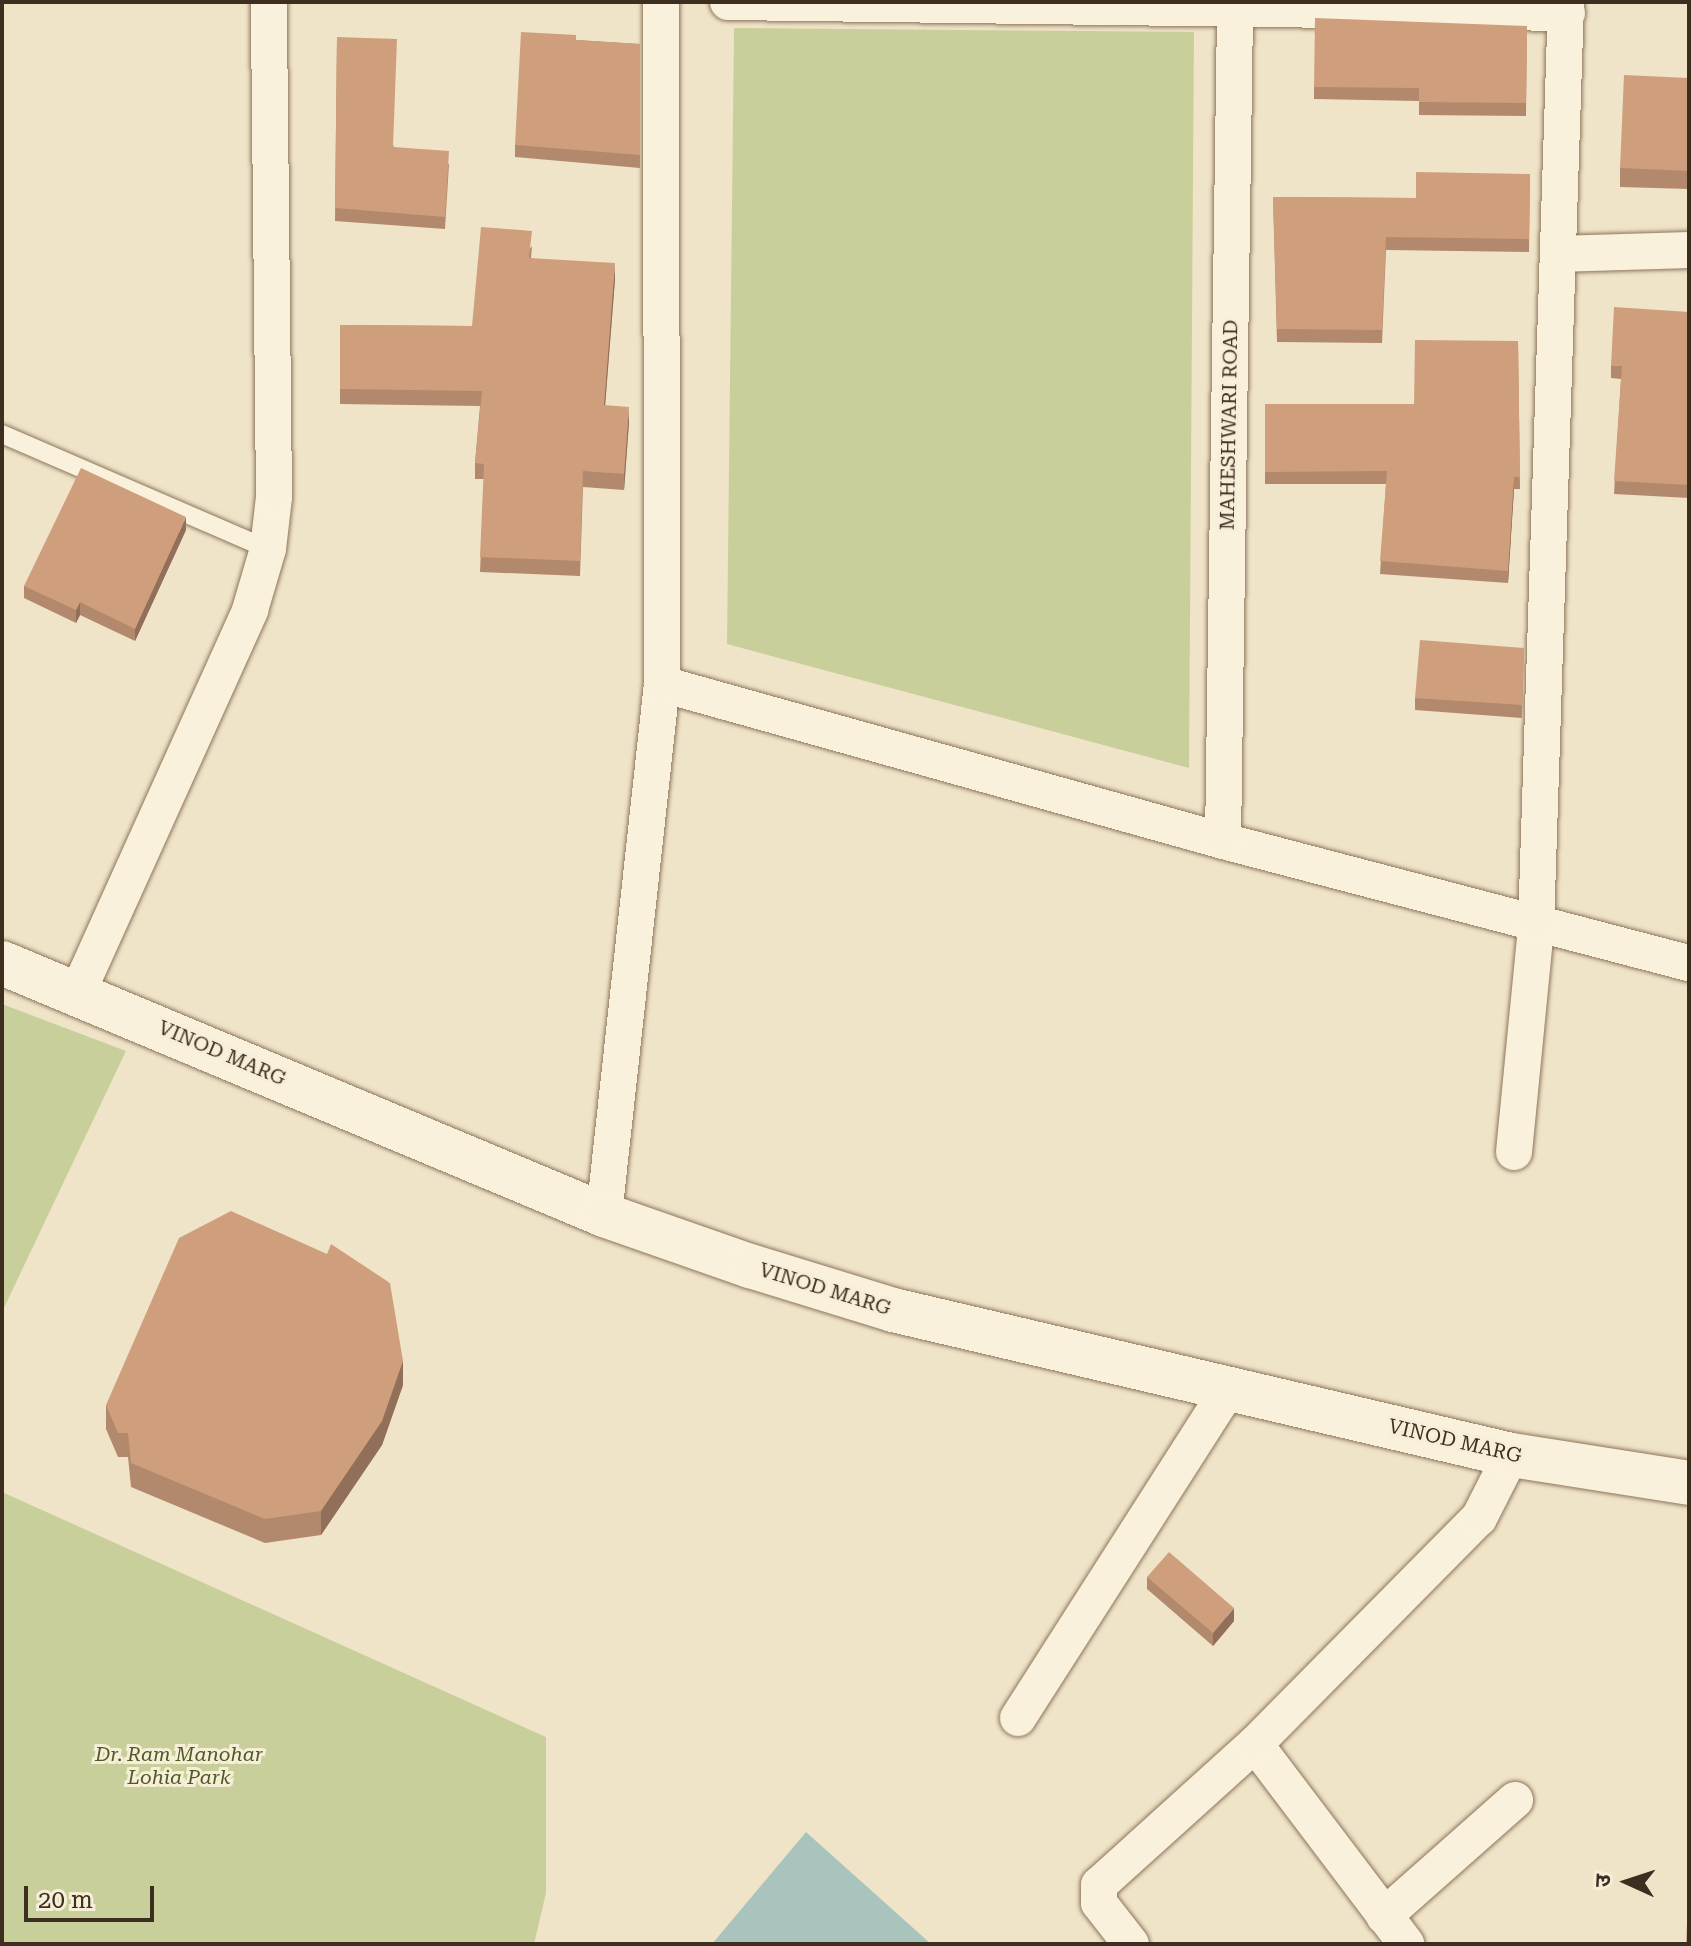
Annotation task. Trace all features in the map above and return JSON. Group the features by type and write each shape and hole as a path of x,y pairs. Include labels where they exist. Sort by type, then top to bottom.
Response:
{"street":[{"path":"77,994 250,610 268,549 274,497 269,2"},
{"path":"604,1215 662,684 661,2"},
{"path":"728,2 1235,8 1566,7 1536,926 1514,1152"},
{"name":"MAHESHWARI ROAD","path":"1223,841 1235,8"},
{"path":"1558,254 1689,250"},
{"path":"662,684 1223,841 1536,926 1689,963"},
{"name":"VINOD MARG","path":"2,963 604,1215 893,1310 1511,1455 1689,1483"},
{"path":"1018,1718 1229,1388"},
{"path":"1131,1944 1099,1903 1099,1885 1255,1744 1479,1518 1511,1455"},
{"path":"1255,1744 1406,1944"},
{"path":"1384,1916 1515,1800"}],"lane":[{"path":"2,434 268,549"}],"green space":[{"path":"734,28 1194,32 1189,768 727,644"},
{"path":"2,1004 126,1051 2,1312"},
{"name":"Dr. Ram Manohar Lohia Park","path":"2,1492 546,1737 546,1893 534,1944 2,1944"}],"water":[{"path":"806,1832 931,1944 712,1944"}],"building":[{"path":"1315,18 1527,26 1526,103 1419,102 1419,88 1314,87"},
{"path":"521,32 576,35 576,40 640,44 640,155 515,145"},
{"path":"337,37 397,39 393,147 449,151 445,217 335,208"},
{"path":"1624,75 1689,78 1689,171 1620,168"},
{"path":"1416,172 1530,174 1529,239 1386,237 1382,330 1277,329 1273,197 1416,198"},
{"path":"481,227 532,231 529,258 615,263 604,405 629,407 624,474 583,471 580,561 480,557 484,464 475,463 482,391 340,389 340,325 472,326"},
{"path":"1614,307 1689,312 1689,485 1614,481 1622,366 1611,366"},
{"path":"1415,340 1518,341 1520,477 1514,477 1508,571 1380,561 1387,471 1265,472 1265,404 1414,404"},
{"path":"81,468 186,517 135,629 80,602 76,610 24,586"},
{"path":"1420,640 1524,648 1522,705 1415,698"},
{"path":"231,1211 327,1254 331,1244 390,1283 403,1361 382,1421 321,1511 265,1519 131,1463 128,1433 118,1433 106,1405 179,1238"},
{"path":"1169,1552 1234,1608 1213,1633 1147,1577"},
{"path":"1689,1922 1689,1944 1686,1944"}]}
